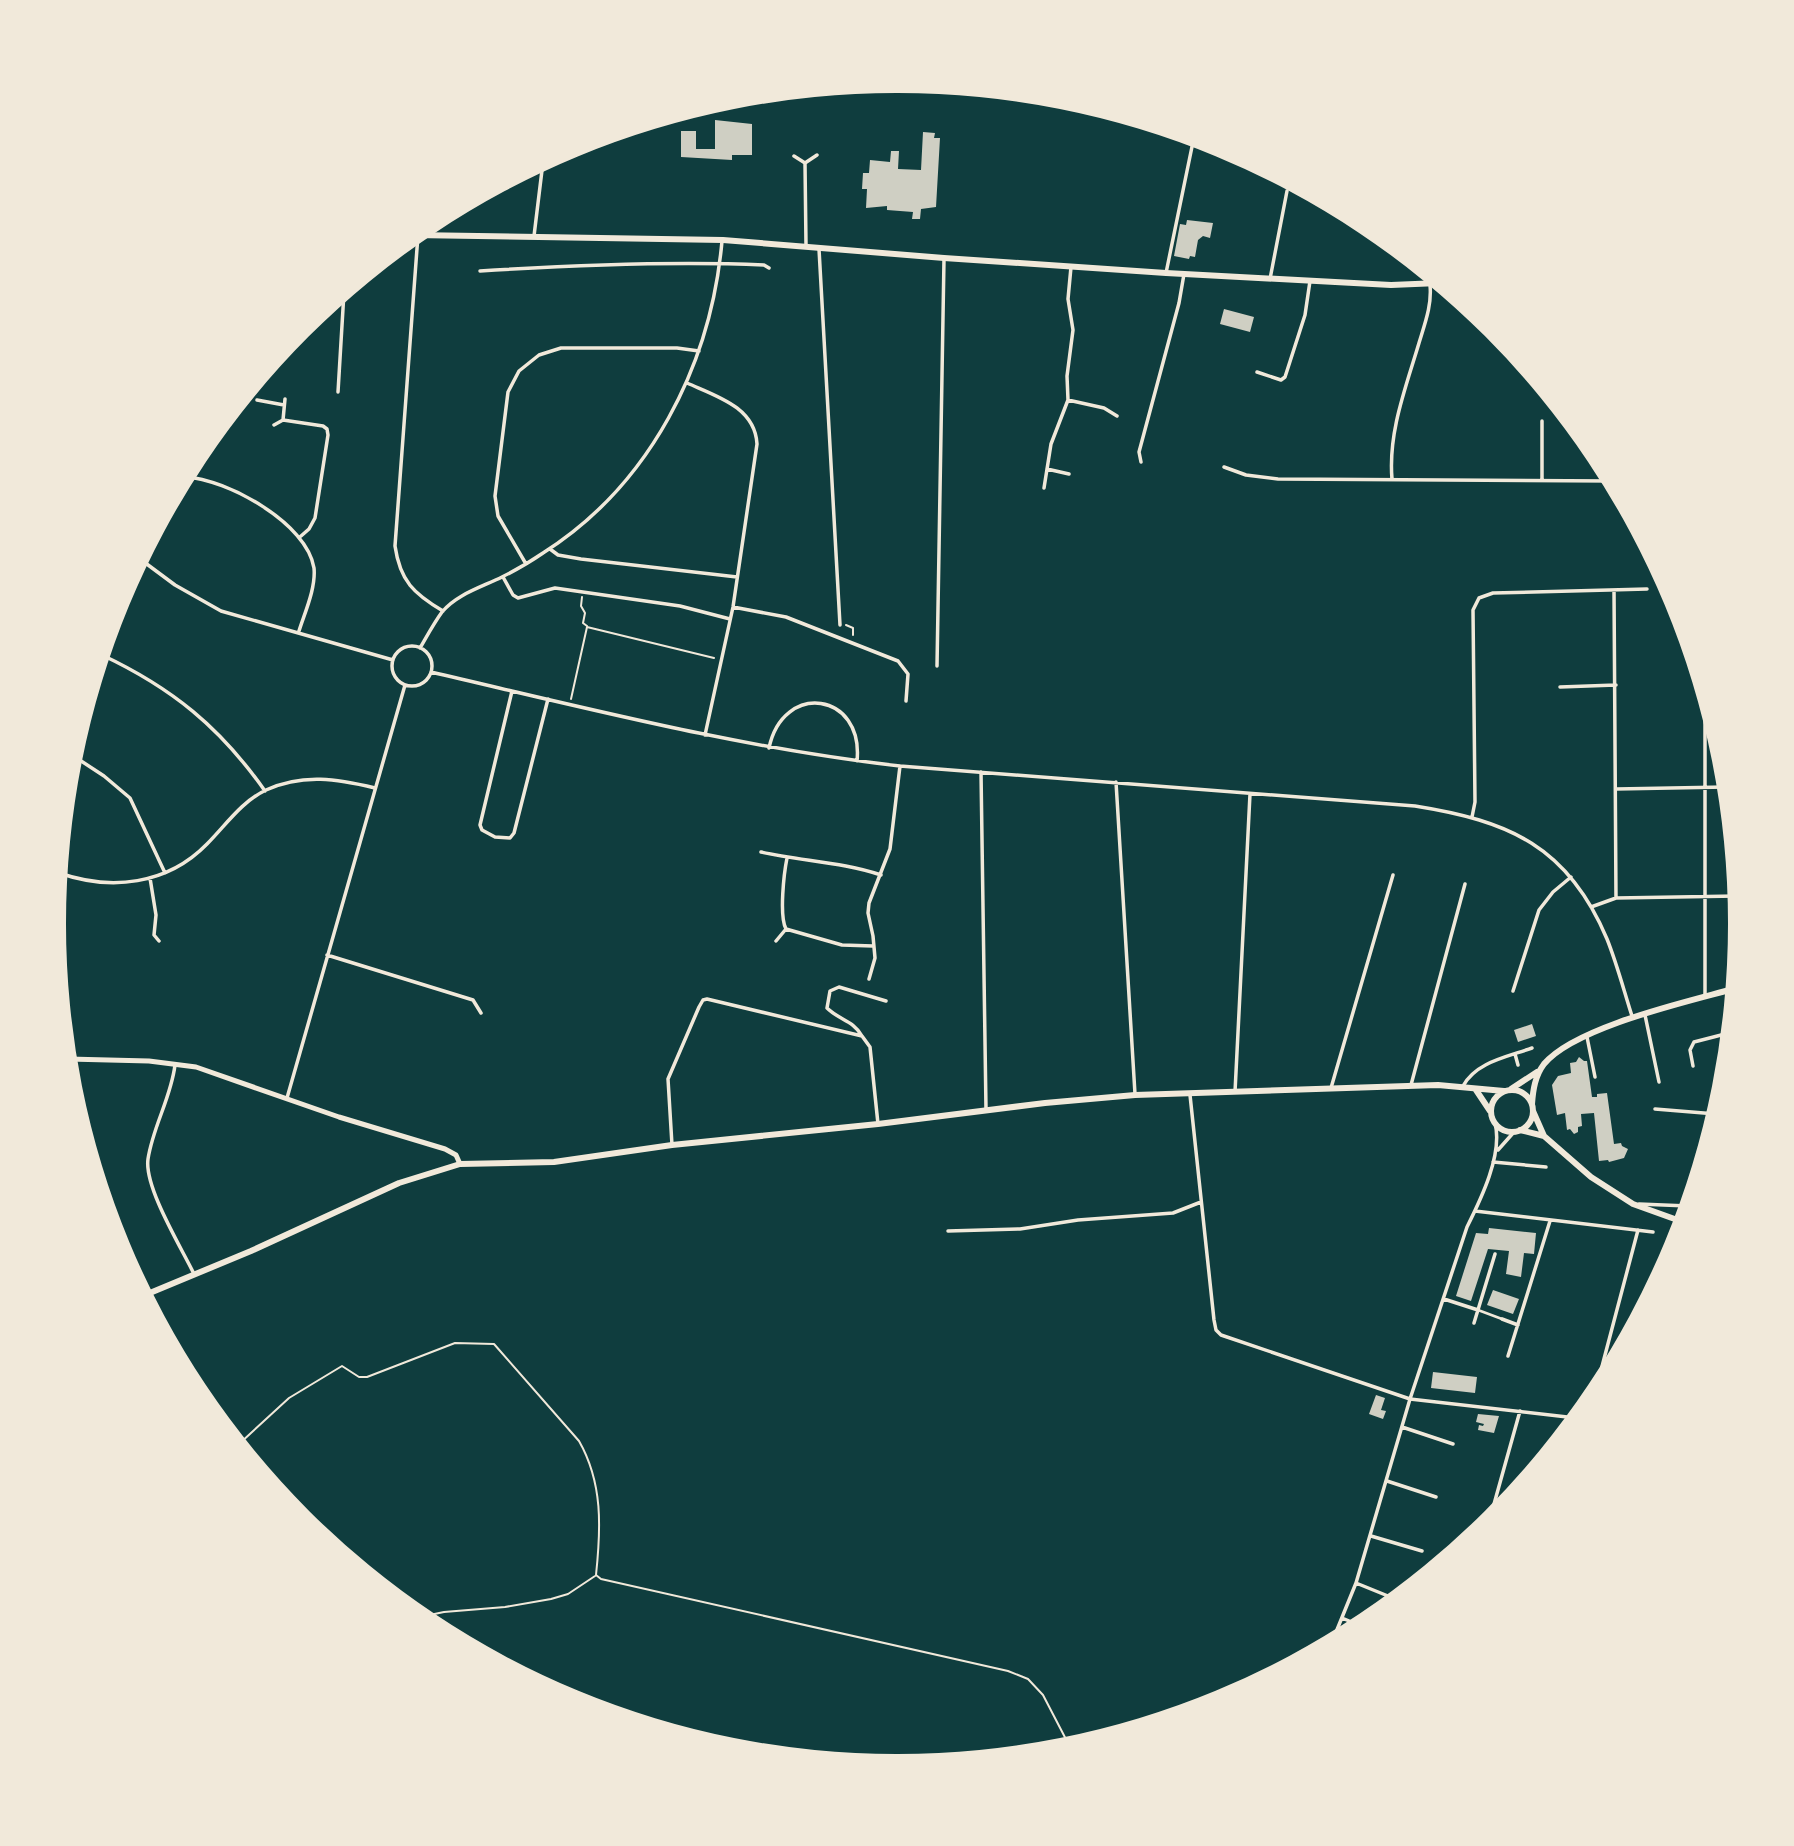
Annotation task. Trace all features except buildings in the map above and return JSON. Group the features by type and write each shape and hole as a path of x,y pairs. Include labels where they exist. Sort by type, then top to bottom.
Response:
{"main road":[{"path":"431,235 723,240 1166,273 1378,285 1428,285"},
{"path":"1491,1113 1494,1100 1539,1071 1570,1043 1633,1019 1724,991"},
{"path":"78,1059 175,1063 213,1071 339,1117 445,1149 456,1156 460,1164"},
{"path":"1517,1131 1530,1123 1533,1088 1539,1071"},
{"path":"153,1292 251,1251 399,1183 460,1164 554,1162 672,1144 878,1124 986,1110 1190,1093 1410,1086 1464,1086 1476,1090 1524,1093 1544,1136 1591,1177 1633,1204 1672,1219"},
{"path":"1476,1090 1495,1123 1503,1130 1544,1136"}],"street":[{"path":"1166,273 1192,147"},
{"path":"805,163 817,155"},
{"path":"794,156 805,163"},
{"path":"805,163 806,245"},
{"path":"533,238 541,173"},
{"path":"1270,279 1287,191"},
{"path":"420,648 443,611 462,596 550,549 604,503 639,465 687,383 699,351 714,306 723,240"},
{"path":"819,246 840,625"},
{"path":"414,248 395,546 400,568 410,587 418,596 443,611"},
{"path":"937,666 944,258"},
{"path":"480,271 555,266 720,264 764,265 769,268"},
{"path":"1044,488 1051,444 1068,400 1067,376 1073,330 1068,299 1071,265"},
{"path":"1141,462 1139,452 1179,303 1184,274"},
{"path":"1257,372 1281,380 1285,377 1305,315 1310,281"},
{"path":"1392,479 1394,431 1431,301 1430,287"},
{"path":"338,392 343,304"},
{"path":"526,564 498,516 495,496 508,392 519,372 539,355 561,348 677,348 699,351"},
{"path":"687,383 739,409 750,421 757,435 757,455 733,607 705,735"},
{"path":"283,420 285,399"},
{"path":"257,400 284,405"},
{"path":"1068,400 1104,408 1117,416"},
{"path":"274,425 283,420 323,426 327,429 315,518 309,529 300,536"},
{"path":"1542,421 1542,480"},
{"path":"1224,467 1261,478 1599,481"},
{"path":"1047,469 1069,474"},
{"path":"196,478 218,484 280,519 300,536 311,556 314,573 299,632"},
{"path":"550,549 558,555 581,559 737,577"},
{"path":"148,565 175,585 221,611 393,660"},
{"path":"503,576 513,595 518,598 548,588 583,591 680,606 730,619"},
{"path":"1472,818 1475,802 1475,603 1479,598 1493,593 1647,589"},
{"path":"1614,590 1616,898"},
{"path":"733,607 786,617 898,661 908,674 906,701"},
{"path":"407,647 420,648 429,656 431,672 424,682 405,685 396,678 393,660 407,647"},
{"path":"110,660 157,684 206,721 248,767 265,791"},
{"path":"431,672 705,735 857,761 1415,806 1472,818 1530,841 1547,852 1571,877 1591,907 1608,942 1633,1019"},
{"path":"286,1098 405,685"},
{"path":"1560,687 1616,685"},
{"path":"512,691 480,824 482,830 495,837 510,838 514,833 548,699"},
{"path":"769,748 774,729 784,716 799,705 821,704 842,712 853,726 857,740 857,761"},
{"path":"1705,731 1705,997"},
{"path":"82,762 130,798 164,873"},
{"path":"869,979 874,946 868,913 869,903 892,838 900,766"},
{"path":"981,772 986,1110"},
{"path":"68,876 103,884 128,883 164,873 197,855 235,813 265,791 284,783 317,778 341,780 375,788"},
{"path":"1116,782 1135,1096"},
{"path":"1616,789 1716,787"},
{"path":"1235,1092 1250,794"},
{"path":"761,852 861,868 881,875"},
{"path":"787,858 782,881 782,921 786,929 842,945 874,946"},
{"path":"1331,1088 1393,875"},
{"path":"1513,991 1539,909 1553,892 1571,877"},
{"path":"150,878 156,915 154,935 159,941"},
{"path":"1410,1086 1465,884"},
{"path":"1591,907 1616,898 1727,896"},
{"path":"776,940 786,929"},
{"path":"327,955 473,999 481,1013"},
{"path":"878,1124 870,1047 856,1026 827,1008 830,991 839,987 886,1001"},
{"path":"672,1144 668,1079 703,1000 715,999 862,1036"},
{"path":"1645,1015 1659,1082"},
{"path":"1587,1035 1595,1077"},
{"path":"1693,1066 1690,1050 1694,1042 1719,1036"},
{"path":"1464,1086 1469,1076 1478,1068 1532,1048"},
{"path":"1515,1054 1518,1065"},
{"path":"175,1063 170,1091 151,1147 148,1166 156,1196 194,1275"},
{"path":"1190,1093 1214,1320 1216,1330 1221,1335 1410,1399 1565,1417"},
{"path":"1655,1110 1705,1113"},
{"path":"1339,1626 1356,1583 1410,1399 1467,1227 1493,1162 1496,1152 1495,1123"},
{"path":"1496,1152 1517,1131"},
{"path":"1493,1162 1546,1167"},
{"path":"948,1231 1020,1229 1078,1220 1173,1213 1201,1202"},
{"path":"1633,1204 1677,1206"},
{"path":"1475,1211 1653,1232"},
{"path":"1508,1356 1550,1220"},
{"path":"1605,1356 1638,1230"},
{"path":"1474,1323 1496,1254"},
{"path":"1444,1299 1518,1325"},
{"path":"1496,1498 1520,1411"},
{"path":"1402,1427 1453,1444"},
{"path":"1387,1481 1436,1497"},
{"path":"1370,1536 1422,1551"},
{"path":"1356,1583 1385,1595"},
{"path":"1342,1618 1348,1620"}],"path":[{"path":"583,591 581,606 585,614 583,623 587,627 722,660"},
{"path":"840,625 853,628 852,642"},
{"path":"570,704 587,627"},
{"path":"246,1438 289,1398 342,1366 359,1377 367,1377 455,1343 494,1343 579,1441 589,1459 598,1494 599,1548 596,1575 568,1594 551,1599 505,1607 435,1613"},
{"path":"596,1575 612,1582 1009,1671 1028,1679 1043,1695 1065,1737"}]}
